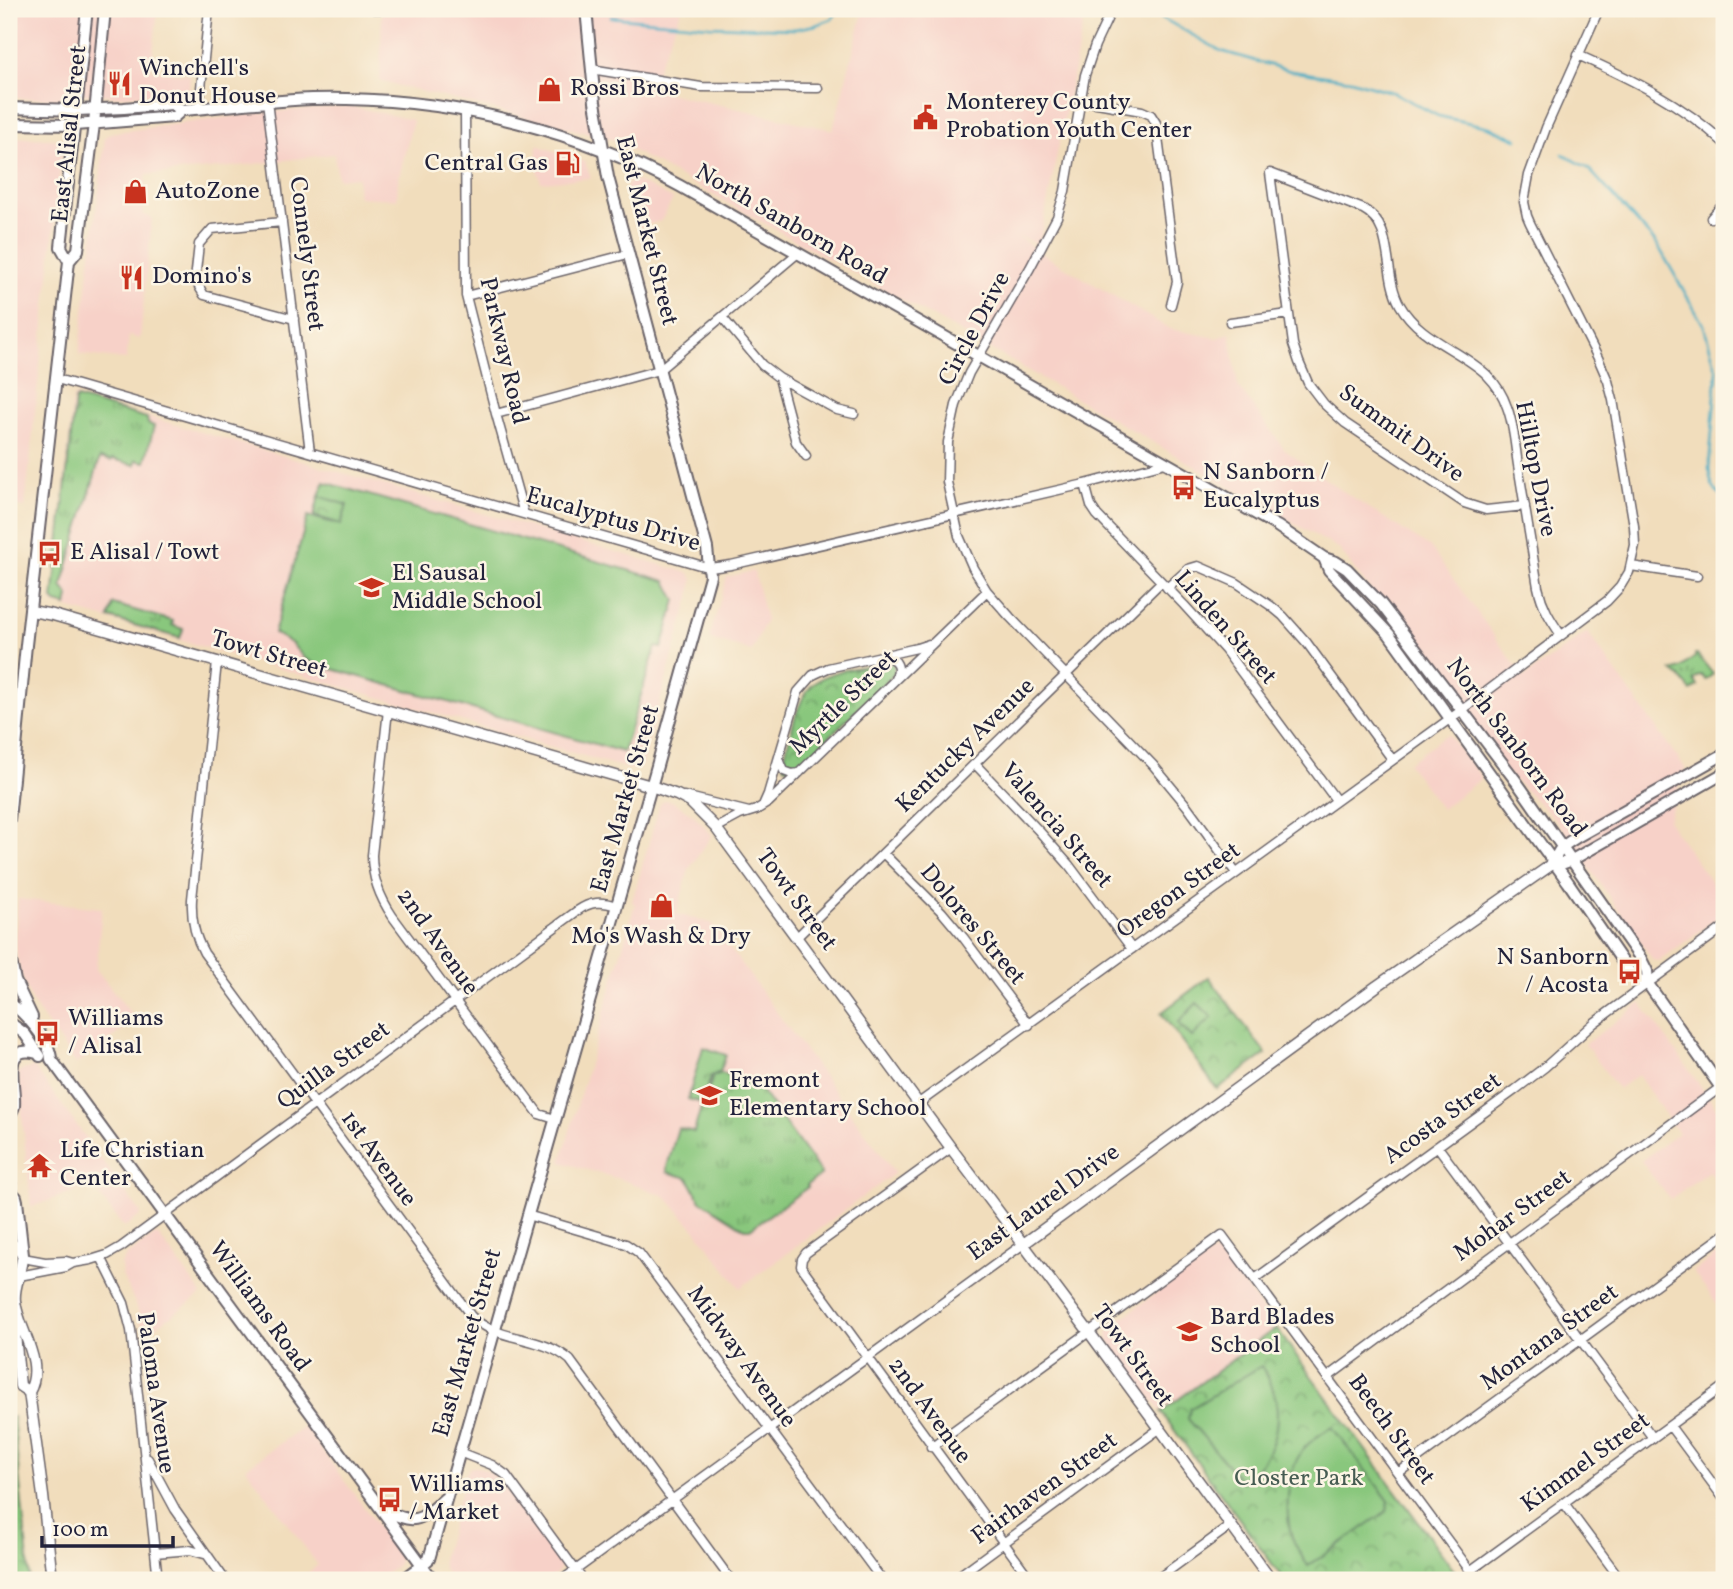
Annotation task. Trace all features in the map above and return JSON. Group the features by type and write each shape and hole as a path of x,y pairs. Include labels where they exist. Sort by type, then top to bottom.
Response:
{"main road":[{"name":"East Alisal Street","path":"69,261 61,247 87,9"},
{"name":"East Alisal Street","path":"9,820 69,261 78,250 105,9"},
{"name":"East Market Street","path":"422,1565 429,1559 709,581 706,544 602,150 586,9"},
{"name":"North Sanborn Road","path":"9,124 75,125 174,117 182,110 267,101 348,99 427,105 465,110 526,125 602,150 665,178 1277,526 1324,558 1347,569 1400,627 1563,846 1641,959 1647,971 1648,984"},
{"name":"North Sanborn Road","path":"9,107 77,110 172,104 182,110"},
{"name":"North Sanborn Road","path":"1324,558 1329,570 1389,634 1629,971 1648,984 1723,1090"},
{"path":"1563,846 1724,754"},
{"name":"East Laurel Drive","path":"1563,846 1554,863 1572,860 1724,773"},
{"path":"9,951 15,981 36,1030"},
{"name":"Williams Road","path":"9,1003 21,1012 36,1030 50,1050 51,1059 433,1580"},
{"path":"9,1022 20,1030 42,1059 51,1059"},
{"path":"9,1116 14,1108 10,1070 12,1059 23,1051 37,1053"},
{"path":"9,1170 10,1193 16,1197 17,1202 23,1257 15,1279"},
{"path":"9,1241 23,1257"},
{"path":"379,1506 401,1518 415,1519 427,1515 446,1497"}],"street":[{"path":"199,108 209,9"},
{"path":"375,9 384,9"},
{"name":"Circle Drive","path":"1112,9 1095,46 1080,100 1065,191 1057,217 978,357 956,405 948,442 947,482 959,536 987,590 1164,777 1236,873"},
{"path":"1599,9 1535,158 1526,186 1525,209 1611,390 1634,526 1635,545 1631,566 1698,576"},
{"path":"1578,55 1661,96 1700,122 1724,143"},
{"path":"591,69 701,88 818,88"},
{"path":"1080,100 1142,111 1151,115 1156,123 1177,282 1171,305"},
{"name":"Connely Street","path":"267,101 310,452"},
{"name":"Parkway Road","path":"465,110 467,296 524,514"},
{"name":"Summit Drive","path":"1270,173 1296,352 1303,373 1313,390 1345,423 1471,506 1491,510 1525,506"},
{"name":"Hilltop Drive","path":"1270,173 1363,209 1376,219 1384,235 1392,288 1402,309 1418,327 1484,372 1503,397 1509,413 1540,598 1546,613 1561,635"},
{"path":"1711,218 1724,203"},
{"path":"282,222 212,229 199,244 195,280 204,295 294,319"},
{"path":"496,414 659,370 798,253"},
{"path":"467,296 628,254"},
{"path":"1230,321 1289,314"},
{"path":"722,317 762,365 779,378 837,410 854,414"},
{"path":"779,378 796,442 806,456"},
{"name":"Eucalyptus Drive","path":"57,379 710,568 1085,484 1165,463"},
{"name":"Linden Street","path":"1085,484 1091,506 1097,515 1236,664 1336,800"},
{"name":"Kentucky Avenue","path":"797,937 1067,674 1164,585 1188,569 1198,566 1237,583 1271,606 1307,643 1392,759"},
{"name":"Oregon Street","path":"919,1103 1462,710 1615,594 1631,566"},
{"name":"Myrtle Street","path":"716,828 769,802 987,590"},
{"name":"Towt Street","path":"31,611 53,615 651,786 697,807 716,828 797,937 1271,1580"},
{"path":"761,807 768,794 794,701 806,681 822,670 882,657 935,641"},
{"path":"882,657 891,658 897,664 898,674 893,682"},
{"name":"1st Avenue","path":"217,662 192,891 193,927 198,943 466,1311 478,1323 552,1348 566,1356 731,1580"},
{"name":"2nd Avenue","path":"388,710 372,855 379,894 388,910 539,1114 555,1119"},
{"path":"779,756 784,771 792,774 801,771"},
{"name":"Valencia Street","path":"975,764 1069,864 1132,949"},
{"path":"669,792 749,812"},
{"name":"Dolores Street","path":"883,853 942,912 1029,1025"},
{"name":"East Laurel Drive","path":"562,1580 1377,986 1554,863"},
{"name":"Quilla Street","path":"15,1279 101,1257 121,1247 582,907 597,902 617,906"},
{"name":"Acosta Street","path":"1255,1279 1530,1079 1594,1023 1724,927"},
{"name":"Mohar Street","path":"1328,1377 1723,1090"},
{"path":"1438,1147 1653,1438"},
{"name":"2nd Avenue","path":"951,1148 806,1253 801,1263 802,1269 1031,1580"},
{"name":"Midway Avenue","path":"527,1216 619,1242 636,1250 881,1580"},
{"name":"Beech Street","path":"1089,1332 1222,1235 1477,1580"},
{"name":"Montana Street","path":"1398,1473 1724,1235"},
{"name":"Quilla Street","path":"23,1257 73,1264"},
{"name":"Paloma Avenue","path":"101,1257 124,1303 130,1324 158,1580"},
{"path":"15,1279 15,1304 29,1343 33,1369 34,1383 29,1392 52,1580"},
{"path":"9,1318 15,1334 20,1386 29,1392"},
{"path":"931,1447 1089,1332"},
{"path":"18,1372 26,1373 33,1369"},
{"name":"Kimmel Street","path":"1470,1571 1724,1386"},
{"path":"1670,1426 1724,1499"},
{"name":"Fairhaven Street","path":"953,1580 1159,1429"},
{"path":"145,1452 174,1509 225,1580"},
{"path":"459,1452 492,1465 506,1475 583,1580"},
{"path":"1564,1503 1621,1580"},
{"path":"1156,1580 1230,1526"},
{"path":"155,1553 190,1550 208,1555"},
{"name":"East Market Street","path":"402,1580 422,1565"}],"shaded area":[{"path":"9,9 158,9 151,70 190,75 189,90 111,97 68,93 62,99 9,98"},
{"path":"573,9 682,9 649,89 833,130 864,9 1086,9 1039,245 1017,236 1049,258 1170,329 1217,338 1230,333 1238,386 1285,450 1431,548 1524,677 1587,632 1685,768 1668,821 1724,901 1724,913 1659,961 1653,960 1557,821 1504,770 1462,710 1339,549 980,343 612,139 380,81 382,13 573,20"},
{"path":"350,106 413,120 398,181 397,199 358,197 358,177 338,179 334,154 146,175 143,214 152,218 140,339 129,336 126,360 79,354 105,137 110,133 258,113"},
{"path":"9,137 53,139 59,142 62,150 25,508 9,506"},
{"path":"537,145 585,162 591,178 541,182 536,166"},
{"path":"633,181 673,199 661,221 636,228 626,189"},
{"name":"El Sausal Middle School","path":"76,396 689,573 693,579 690,596 641,767 629,769 54,604 52,602 73,399"},
{"path":"754,571 766,620 752,651 709,639 727,577"},
{"path":"1449,735 1482,778 1441,809 1408,763"},
{"name":"Fremont Elementary School","path":"665,800 672,801 695,816 712,835 689,869 676,914 711,923 895,1173 740,1288 695,1229 665,1196 623,1180 561,1162 635,904 632,902 660,804"},
{"path":"18,899 102,908 96,969 136,1020 76,1064 32,1002 19,969 15,944"},
{"path":"1641,1003 1724,1119 1724,1193 1709,1171 1670,1199 1641,1161 1678,1133 1638,1075 1618,1089 1585,1044"},
{"path":"34,1067 140,1212 141,1215 124,1228 92,1185 31,1207 18,1072"},
{"path":"155,1235 159,1236 202,1294 144,1335 137,1307 122,1275 121,1264 127,1255"},
{"path":"1724,1249 1724,1310 1723,1311 1693,1272"},
{"name":"Bard Blades School","path":"1214,1253 1224,1257 1276,1328 1161,1412 1109,1342 1108,1331"},
{"path":"304,1426 399,1555 396,1566 377,1580 299,1580 318,1565 246,1468"},
{"path":"472,1467 490,1472 502,1483 560,1562 561,1567 557,1573 547,1580 451,1580 443,1569 442,1560 466,1474"}],"green space":[{"path":"77,398 147,418 148,424 154,426 145,462 136,460 135,465 100,458 62,586 69,596 67,606 56,603 53,599"},
{"path":"324,482 666,581 676,600 662,648 656,647 623,752 315,664 304,658 291,643 274,633 308,516 341,525 347,505 319,496"},
{"path":"319,496 347,504 341,524 314,516"},
{"path":"113,604 173,621 172,625 183,629 180,638 109,618"},
{"path":"1695,654 1713,674 1706,680 1701,675 1694,680 1698,686 1691,691 1672,671 1681,668 1695,657"},
{"path":"889,662 894,665 894,674 797,768 789,770 784,765 784,760 789,740 799,706 810,687 831,674"},
{"path":"1209,977 1266,1054 1217,1089 1161,1013"},
{"path":"1197,1003 1212,1017 1192,1037 1178,1023"},
{"path":"703,1047 726,1055 720,1072 711,1076 702,1103 688,1099"},
{"path":"722,1073 758,1086 821,1173 808,1187 750,1229 745,1229 700,1200 688,1178 667,1172 678,1128 694,1132 713,1076"},
{"name":"Closter Park","path":"1276,1328 1461,1580 1284,1580 1161,1412"},
{"path":"1261,1366 1275,1397 1276,1428 1265,1458 1242,1482 1188,1419 1190,1409"},
{"path":"13,1417 30,1580 9,1580 9,1418"},
{"path":"1332,1427 1389,1501 1387,1511 1308,1566 1292,1537 1288,1516 1290,1481 1302,1451"}],"waterway":[{"path":"611,17 709,26 795,29 832,19 839,9"},
{"path":"1146,9 1221,51 1291,71 1351,80 1395,93 1438,116 1489,127 1517,139"},
{"path":"1563,154 1588,168 1657,244 1704,326 1717,372 1709,473 1714,488 1724,498"}],"place":[{"name":"Winchell's Donut House","path":"119,83"},
{"name":"Rossi Bros","path":"550,89"},
{"name":"Monterey County Probation Youth Center","path":"926,117"},
{"name":"Central Gas","path":"568,164"},
{"name":"AutoZone","path":"135,192"},
{"name":"Domino's","path":"132,277"},
{"name":"N Sanborn / Eucalyptus","path":"1183,487"},
{"name":"E Alisal / Towt","path":"50,553"},
{"name":"El Sausal Middle School","path":"372,588"},
{"name":"Mo's Wash & Dry","path":"661,906"},
{"name":"N Sanborn / Acosta","path":"1629,972"},
{"name":"Williams / Alisal","path":"48,1033"},
{"name":"Fremont Elementary School","path":"709,1095"},
{"name":"Life Christian Center","path":"40,1165"},
{"name":"Bard Blades School","path":"1190,1332"},
{"name":"Williams / Market","path":"389,1499"}]}
